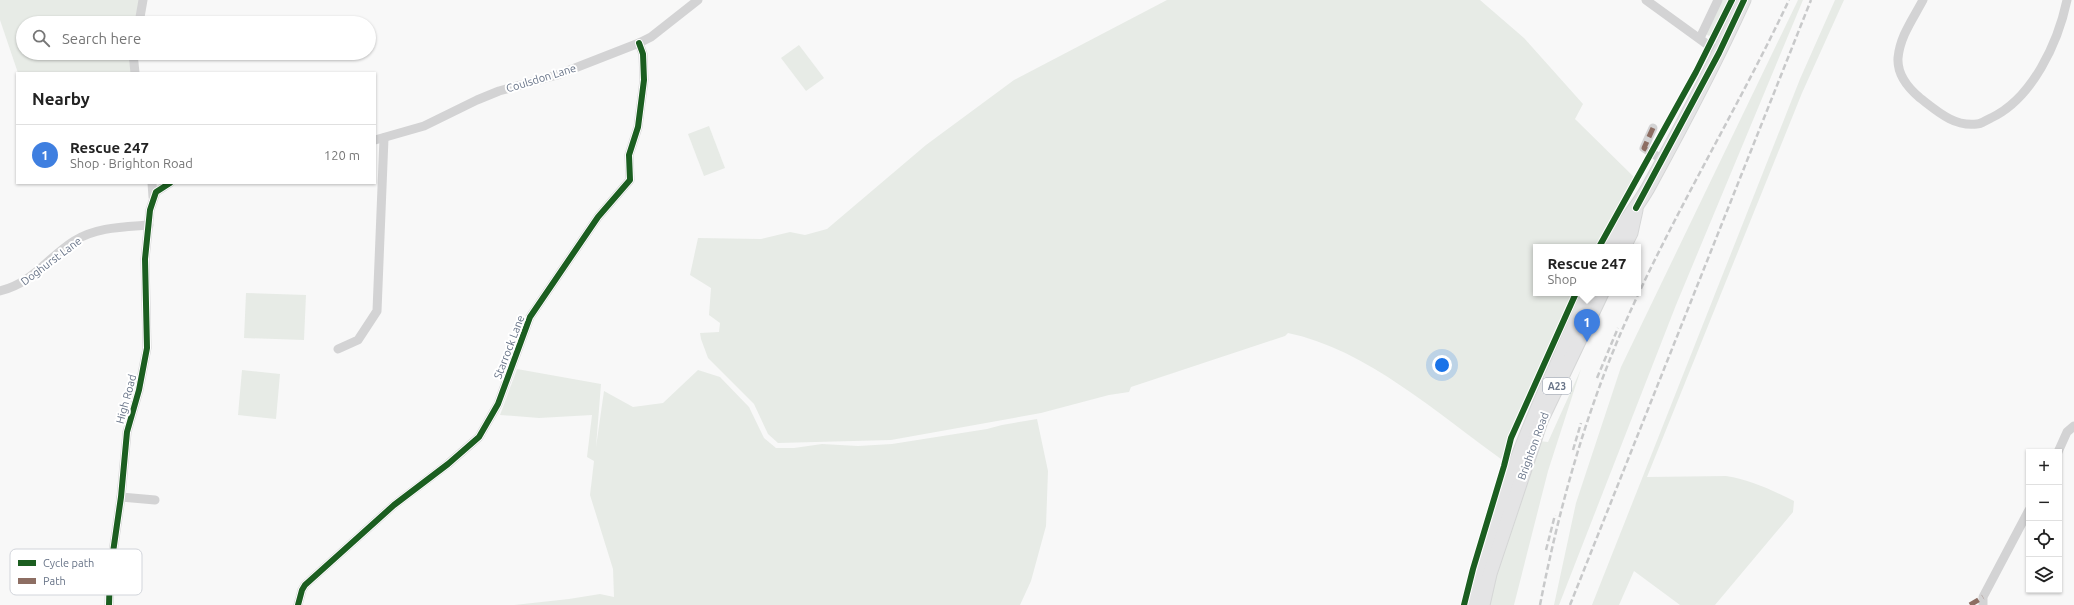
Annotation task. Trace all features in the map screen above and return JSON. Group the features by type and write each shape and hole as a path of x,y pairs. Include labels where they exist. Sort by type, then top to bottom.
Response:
{"highway":[{"path":"1612,244 1620,227 1636,208 1663,160 1719,53 1744,0"},
{"path":"1626,244 1631,233 1636,208"},
{"name":"Brighton Road","path":"1472,605 1498,508 1512,468 1532,418 1587,296"},
{"name":"Brighton Road","path":"1483,605 1490,574 1541,421 1601,296"}],"street":[{"path":"140,16 143,0"},
{"name":"Coulsdon Lane","path":"376,140 433,123 477,100 499,91 557,75 639,43 651,37 698,0"},
{"path":"1646,0 1719,53"},
{"path":"1700,38 1718,0"},
{"path":"1923,0 1902,39 1898,59 1901,77 1909,90 1940,114 1956,122 1977,124 1998,114 2026,91 2050,52 2062,24 2067,0"},
{"name":"Starrock Lane","path":"298,605 305,585 394,505 448,464 479,437 498,404 530,317 598,217 630,180 629,155 638,128 644,80 643,54 639,43"},
{"path":"134,60 135,72"},
{"path":"1653,128 1644,148 1663,160"},
{"path":"338,349 358,340 377,311 384,138"},
{"name":"High Road","path":"113,549 121,496 127,432 139,390 147,348 145,259 153,197 152,184"},
{"path":"153,197 162,187 168,184"},
{"name":"Doghurst Lane","path":"0,291 22,284 73,242 88,234 103,229 149,225"},
{"path":"2059,449 2067,432 2074,426"},
{"path":"121,496 155,500"},
{"path":"1983,605 1983,597 2026,516"},
{"name":"High Road","path":"108,605 109,595"}],"shaded area":[{"path":"0,0 141,0 138,16 16,16 16,60 132,60 133,72 18,72 0,20"},
{"path":"1167,0 1480,0 1524,38 1583,104 1575,119 1635,178 1600,244 1533,244 1533,296 1574,296 1501,459 1400,385 1373,368 1345,353 1317,341 1288,333 1285,336 1131,387 1129,392 1109,395 1041,413 891,440 778,443 768,434 754,404 708,358 700,333 719,332 720,323 709,315 711,288 690,275 698,238 761,239 790,232 805,235 827,229 926,145 1014,80"},
{"path":"1722,0 1729,0 1716,32 1709,36 1706,34"},
{"path":"1798,0 1803,0 1676,305 1559,605 1554,605 1576,503 1621,367"},
{"path":"1835,0 1844,0 1802,93 1647,477 1726,476 1744,480 1794,501 1793,512 1715,605 1680,605 1634,571 1619,605 1592,605 1800,79"},
{"path":"799,45 824,78 806,91 781,58"},
{"path":"709,126 725,168 704,176 688,134"},
{"path":"246,293 306,295 304,340 244,338"},
{"path":"517,369 601,384 596,447 604,391 633,407 663,403 698,370 720,377 749,407 764,438 776,448 794,448 822,444 858,446 892,444 987,429 1037,419 1048,471 1046,526 1031,581 1020,605 514,605 600,594 614,597 613,569 590,495 594,461 587,457 592,415 539,418 500,415"},
{"path":"1581,369 1548,471 1514,605 1488,605 1495,576 1539,441 1548,442"},
{"path":"242,370 280,374 276,419 238,415"}],"railway":[{"path":"1641,289 1789,0"},
{"path":"1570,605 1811,0"},
{"path":"1540,605 1565,496 1586,425 1598,390 1638,296"},
{"path":"1597,378 1618,328"},
{"path":"1573,450 1581,423"},
{"path":"1546,550 1555,515"}],"marked path":[{"path":"1653,128 1644,148 1654,154"},
{"path":"1970,605 1983,597"}],"cycle path":[{"path":"1601,244 1696,72 1732,0"},
{"path":"1636,208 1719,53 1744,0"},
{"path":"298,605 305,585 394,505 448,464 479,437 498,404 530,317 598,217 630,180 629,155 638,127 644,80 643,54 639,43"},
{"path":"113,549 121,497 127,432 139,390 147,348 145,259 150,210 156,192 168,184"},
{"path":"1464,605 1511,438 1575,296"},
{"path":"109,595 109,605"}],"place":[{"name":"Rescue 247","path":"1587,342"}]}
